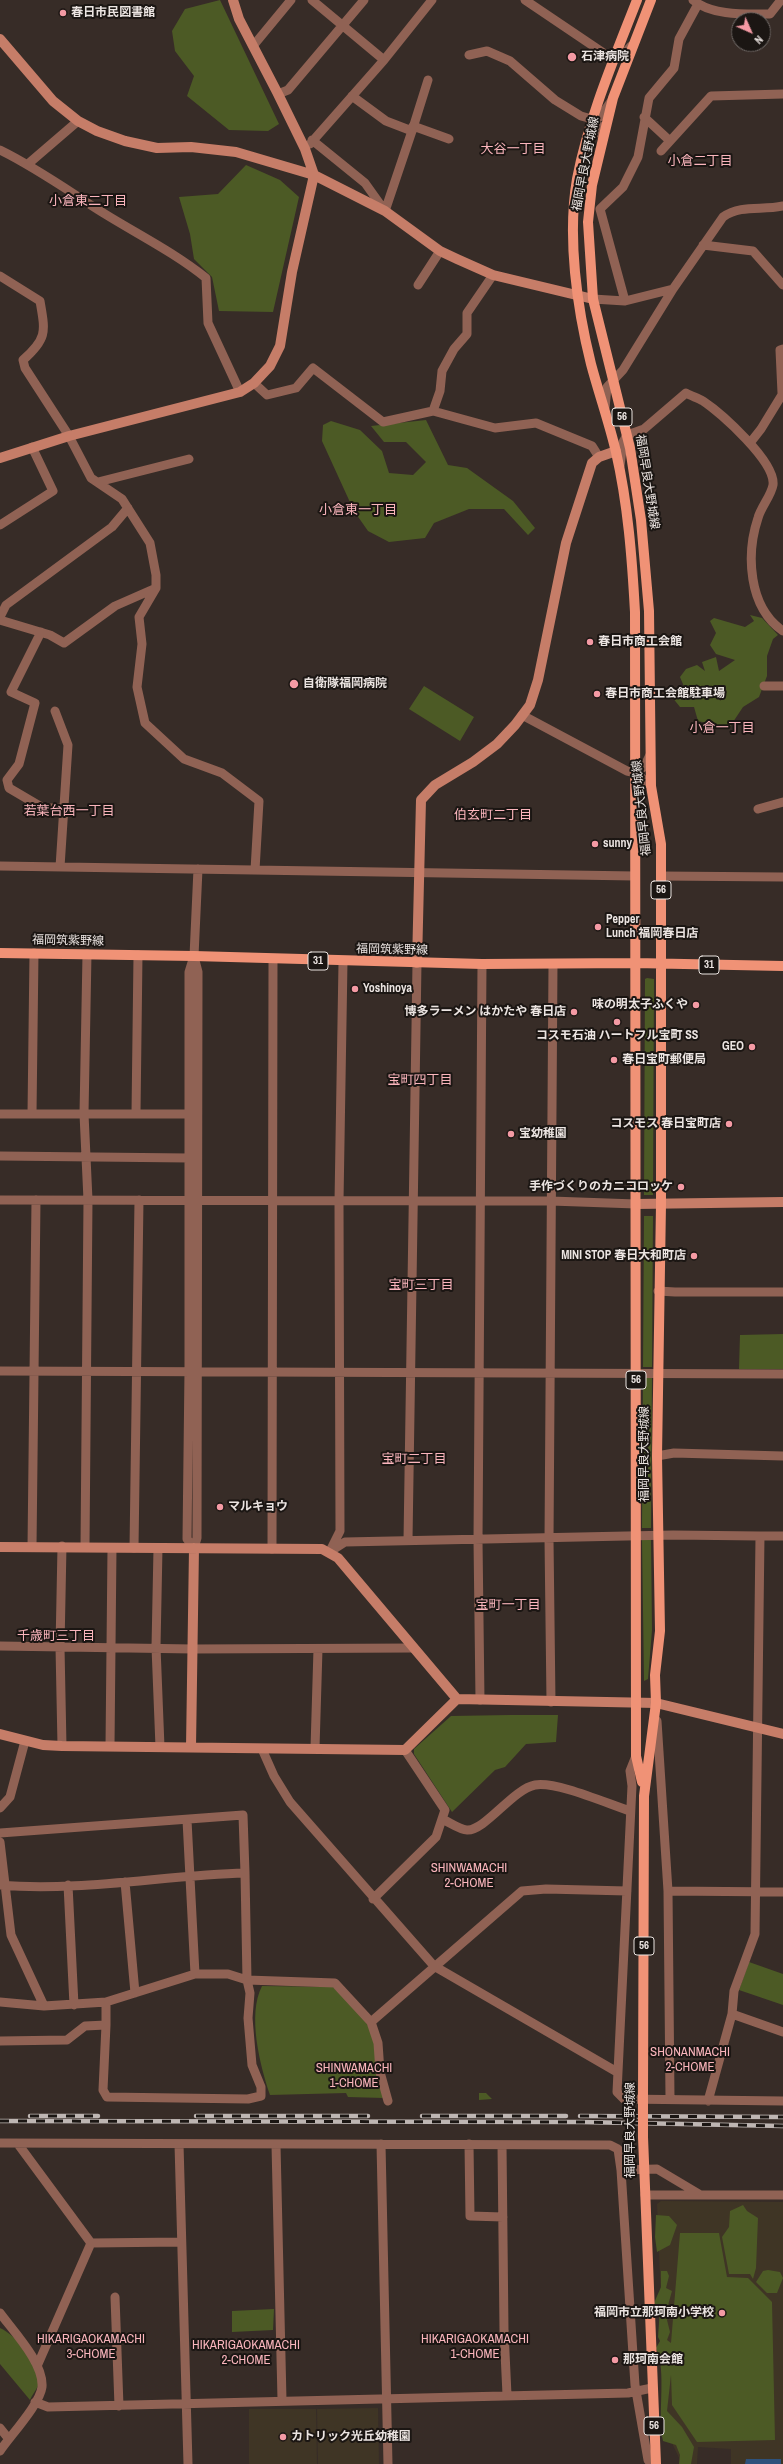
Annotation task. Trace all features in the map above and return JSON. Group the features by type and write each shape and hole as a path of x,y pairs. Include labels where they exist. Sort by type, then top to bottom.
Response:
{"main road":[{"name":"福岡早良大野城線","path":"651,0 613,98 602,137 592,185 588,222 592,299 627,435 639,505 647,572 650,786 661,844 661,1204 658,1291 659,1373 657,1456 660,1632 656,1675 656,1703 644,1796 643,2095 644,2196 656,2464"},
{"name":"福岡早良大野城線","path":"636,3 592,119 577,180 575,221 578,296 591,364 620,469 631,544 634,604 636,773 636,1373 634,1537 636,1756 644,1796"},
{"name":"福岡筑紫野線","path":"0,954 34,953 194,956 343,962 553,964 635,962 660,964 783,966"}],"street":[{"path":"0,458 69,436 240,392 254,383 270,366 280,346 292,272 314,175 305,149 239,19 233,0"},
{"path":"253,46 291,0"},
{"path":"312,0 384,60"},
{"path":"278,94 288,90 364,0"},
{"path":"305,149 384,60 432,0"},
{"path":"525,0 605,54 614,58 620,64 623,75"},
{"path":"625,301 600,209 623,187 638,157 644,117 649,98 674,68 679,40 696,2 740,14 770,14 781,0"},
{"path":"614,58 621,58 638,35"},
{"path":"0,39 53,101 78,121 98,131 125,141 157,148 220,149 254,156 314,175 385,211 440,251 493,274 592,299 625,301 673,289"},
{"path":"469,55 487,51 510,61 555,100 581,116 592,119 600,117 613,98"},
{"path":"385,211 428,80"},
{"path":"661,151 711,96 783,94"},
{"path":"352,96 386,121 449,139"},
{"path":"644,117 670,141"},
{"path":"592,119 599,126 602,137"},
{"path":"28,164 78,121"},
{"path":"312,140 365,182 385,211"},
{"path":"0,150 28,164 104,214 186,262 206,278 208,323 240,392"},
{"path":"604,410 607,387 612,379 623,370 673,289 723,217 732,210 746,207 772,208 783,206"},
{"path":"704,245 753,251 783,284"},
{"path":"418,285 440,251"},
{"path":"433,410 440,391 442,371 454,349 467,334 467,313 493,274"},
{"path":"0,276 40,301 44,330 38,347 23,360 25,368 69,436 91,478 122,499 150,543 156,574 156,588 140,617 142,644 137,687 145,723 184,759 222,773 259,801 255,870"},
{"path":"750,443 761,429 782,393 780,350 783,349"},
{"path":"254,383 267,395 296,388 313,368 384,422 433,410 495,428 536,423 592,446 599,457"},
{"path":"620,469 623,442 627,435 644,429 686,393 702,401 750,443 771,472 773,485 758,517 750,551 756,598 777,627 783,631"},
{"path":"0,525 53,491 32,447"},
{"path":"408,1540 412,1201 421,800 435,785 473,762 497,744 530,705 538,680 566,543 592,463 599,457 616,451"},
{"path":"98,482 189,460"},
{"path":"0,617 6,605 112,527 128,508"},
{"path":"0,620 41,632 64,643 115,606 156,588"},
{"path":"41,632 11,692 34,703 19,764 7,780 9,788 43,808 65,808"},
{"path":"764,686 783,686"},
{"path":"55,711 68,745 60,867"},
{"path":"522,715 626,771 636,773 650,786"},
{"path":"636,773 644,767 650,755"},
{"path":"758,809 783,802"},
{"path":"0,866 420,874 635,876"},
{"path":"191,1747 194,1548 187,1539 193,1370 194,1200 189,972 194,956 198,869"},
{"path":"661,876 783,877"},
{"path":"32,1114 34,953"},
{"path":"85,1546 85,1370 88,1200 84,1114 87,954"},
{"path":"136,1113 138,955"},
{"path":"272,1549 271,1371 273,959"},
{"path":"330,1552 340,1531 339,1201 343,962"},
{"path":"480,1700 478,1540 482,964"},
{"path":"551,1702 549,1539 553,964"},
{"path":"0,1114 193,1114"},
{"path":"193,1114 189,1158 194,1200"},
{"path":"0,1156 189,1158"},
{"path":"0,1200 551,1201 636,1204 783,1202"},
{"path":"32,1547 36,1200"},
{"path":"134,1548 139,1200"},
{"path":"658,1291 783,1292"},
{"path":"0,1371 193,1370 410,1373 550,1372 783,1374"},
{"path":"657,1456 674,1453 783,1456"},
{"path":"330,1552 345,1542 658,1536 783,1536"},
{"path":"708,2101 732,2014 734,1991 755,1934 757,1892 760,1536"},
{"path":"62,1546 60,1647 62,1746"},
{"path":"0,1547 85,1546 112,1548 322,1549 330,1552 338,1558 457,1699 656,1703 783,1734"},
{"path":"110,1746 112,1548"},
{"path":"158,1548 156,1647 160,1747"},
{"path":"0,1646 110,1648 156,1647 193,1649 414,1648"},
{"path":"315,1748 318,1649"},
{"path":"0,1734 62,1746 406,1750 457,1699"},
{"path":"656,1703 668,1891 670,2098"},
{"path":"0,1808 10,1797 25,1740"},
{"path":"262,1749 274,1776 290,1802 434,1966 617,2072"},
{"path":"374,1899 436,1837 445,1810 406,1750"},
{"path":"636,1756 630,1771 632,1786 617,2092 624,2098 670,2098 708,2101 783,2101"},
{"path":"442,1819 467,1830 478,1827 519,1793 535,1785 553,1786 630,1811"},
{"path":"0,1833 53,1828 243,1816 247,1980 250,1993 248,2018 252,2065 261,2087 261,2096 248,2099 107,2097 103,2090 106,2002"},
{"path":"187,1820 186,1838 191,1875 195,1974"},
{"path":"0,1842 2,1885 11,1935 44,2006"},
{"path":"2,1885 68,1885 125,1882 191,1875 245,1873"},
{"path":"125,1882 134,1993"},
{"path":"68,1885 74,2005"},
{"path":"371,2022 522,1890 546,1889 627,1891"},
{"path":"668,1891 783,1892"},
{"path":"0,2002 44,2006 106,2002 195,1974 228,1974 247,1980 336,1983 371,2022 378,2043 380,2072 388,2101"},
{"path":"732,2014 783,2032"},
{"path":"0,2041 67,2040 85,2026 106,2025"},
{"path":"0,2143 610,2145 618,2150 621,2170 637,2392 648,2460 651,2464"},
{"path":"18,2144 91,2243"},
{"path":"179,2144 188,2464"},
{"path":"276,2144 282,2400"},
{"path":"380,2144 388,2464"},
{"path":"468,2144 470,2216 503,2217"},
{"path":"502,2144 507,2395"},
{"path":"621,2170 657,2169 700,2194"},
{"path":"644,2196 700,2194 783,2196"},
{"path":"91,2243 181,2242"},
{"path":"38,2364 91,2243"},
{"path":"115,2296 118,2406"},
{"path":"0,2312 38,2364 42,2387 35,2402 0,2451"},
{"path":"35,2402 48,2407 118,2406 282,2400 637,2392 652,2388"},
{"path":"0,2428 8,2438"}],"shaded area":[{"name":"福岡市立那珂南小学校","path":"661,2201 783,2202 783,2464 731,2464 731,2449 698,2447 697,2464 682,2464 669,2437 666,2421 657,2204"},
{"path":"378,2408 379,2464 318,2464 317,2409"},
{"name":"カトリック光丘幼稚園","path":"249,2409 316,2409 317,2464 249,2464"}],"green space":[{"path":"220,0 279,124 268,131 229,130 187,96 194,76 175,51 172,31 185,9"},
{"path":"246,165 280,180 299,197 273,312 219,311 212,277 194,259 190,234 179,197 218,194"},
{"path":"426,420 448,465 467,468 513,501 535,528 528,535 504,509 469,509 434,523 425,538 389,542 368,531 354,511 322,441 323,425 331,421 360,430 382,451 389,473 413,475 426,462 406,442 384,442 371,426"},
{"path":"750,615 762,618 778,635 773,639 767,656 767,676 759,697 743,707 729,728 698,721 694,707 680,707 668,692 685,689 680,677 686,669 697,665 705,671 702,662 716,657 719,671 735,660 716,654 710,645 716,633 710,621 714,618 745,627 754,621"},
{"path":"424,686 474,717 460,741 409,709"},
{"path":"645,979 654,979 653,1195 644,1195"},
{"path":"644,1216 653,1216 652,1367 643,1367"},
{"path":"783,1334 783,1369 739,1369 740,1335"},
{"path":"643,1378 652,1378 651,1528 642,1528"},
{"path":"642,1539 651,1539 652,1630 648,1679 644,1681"},
{"path":"558,1715 556,1742 526,1744 505,1767 495,1770 452,1812 414,1754 414,1749 451,1716"},
{"path":"749,1962 783,1974 783,2005 739,1990"},
{"path":"262,1986 333,1987 365,2019 374,2039 384,2098 348,2097 346,2093 270,2095 259,2055 255,2025 258,1998"},
{"path":"479,2093 486,2093 492,2099 479,2100"},
{"path":"743,2205 747,2211 758,2218 756,2268 753,2279 750,2274 729,2274 722,2237 729,2227 730,2211"},
{"path":"656,2215 669,2216 677,2225 670,2245 657,2252 655,2237"},
{"name":"福岡市立那珂南小学校","path":"680,2233 719,2233 727,2277 748,2278 772,2302 775,2440 697,2442 672,2405 671,2375 667,2411 682,2427 694,2447 691,2464 679,2464 680,2455 676,2445 663,2441 661,2430 661,2368 656,2348 660,2341 658,2337 660,2308 654,2303 661,2287 661,2271 667,2271 669,2276 666,2288 672,2291 667,2309 670,2313 667,2320 670,2332 667,2340 671,2343"},
{"path":"768,2270 780,2272 783,2278 777,2293 767,2293 756,2282 763,2271"},
{"path":"274,2309 273,2330 232,2332 232,2311"},
{"path":"0,2328 14,2337 21,2344 33,2361 37,2370 39,2378 38,2386 30,2400 0,2364"}],"water":[{"path":"746,2459 781,2459 781,2464 745,2464"}],"railway":[{"path":"30,2116 98,2116"},
{"path":"196,2116 368,2116"},
{"path":"422,2116 566,2116"},
{"path":"580,2116 783,2117"},
{"path":"0,2121 581,2122 783,2126"}],"place":[{"name":"春日市民図書館","path":"63,13"},
{"name":"石津病院","path":"572,57"},
{"name":"春日市商工会館","path":"590,642"},
{"name":"自衛隊福岡病院","path":"294,684"},
{"name":"春日市商工会館駐車場","path":"597,694"},
{"name":"sunny","path":"595,844"},
{"name":"Pepper Lunch 福岡春日店","path":"598,927"},
{"name":"Yoshinoya","path":"355,989"},
{"name":"味の明太子ふくや","path":"696,1005"},
{"name":"博多ラーメン はかたや 春日店","path":"574,1012"},
{"name":"コスモ石油 ハートフル宝町 SS","path":"617,1022"},
{"name":"GEO","path":"752,1047"},
{"name":"春日宝町郵便局","path":"614,1060"},
{"name":"コスモス 春日宝町店","path":"729,1124"},
{"name":"宝幼稚園","path":"511,1134"},
{"name":"手作づくりのカニコロッケ","path":"681,1187"},
{"name":"MINI STOP 春日大和町店","path":"694,1256"},
{"name":"マルキョウ","path":"220,1507"},
{"name":"福岡市立那珂南小学校","path":"722,2313"},
{"name":"那珂南会館","path":"615,2360"},
{"name":"カトリック光丘幼稚園","path":"283,2437"}],"district":[{"name":"大谷一丁目","path":"513,150"},
{"name":"小倉二丁目","path":"700,162"},
{"name":"小倉東二丁目","path":"88,202"},
{"name":"小倉東一丁目","path":"358,511"},
{"name":"小倉一丁目","path":"722,729"},
{"name":"若葉台西一丁目","path":"69,812"},
{"name":"伯玄町二丁目","path":"493,816"},
{"name":"宝町四丁目","path":"420,1081"},
{"name":"宝町三丁目","path":"421,1286"},
{"name":"宝町二丁目","path":"414,1460"},
{"name":"宝町一丁目","path":"508,1606"},
{"name":"千歳町三丁目","path":"56,1637"},
{"name":"SHINWAMACHI 2-CHOME","path":"469,1876"},
{"name":"SHONANMACHI 2-CHOME","path":"690,2060"},
{"name":"SHINWAMACHI 1-CHOME","path":"354,2076"},
{"name":"HIKARIGAOKAMACHI 3-CHOME","path":"91,2348"},
{"name":"HIKARIGAOKAMACHI 1-CHOME","path":"475,2348"},
{"name":"HIKARIGAOKAMACHI 2-CHOME","path":"246,2354"}]}
